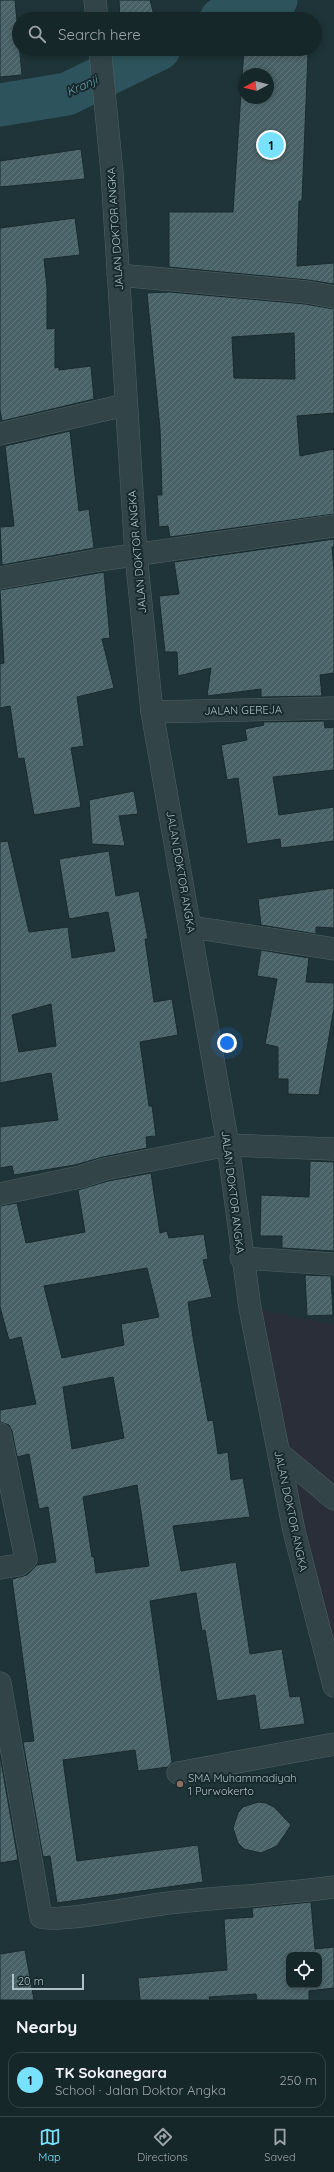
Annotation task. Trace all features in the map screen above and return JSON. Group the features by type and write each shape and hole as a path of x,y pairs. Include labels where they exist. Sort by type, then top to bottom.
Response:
{"street":[{"path":"95,0 96,12"},
{"name":"JALAN DOKTOR ANGKA","path":"101,56 112,173 125,405 136,555 152,712 228,1144 241,1258 278,1453 296,1538 334,1686"},
{"path":"118,275 307,292 334,297"},
{"path":"0,434 125,405"},
{"path":"0,578 136,555 334,526"},
{"name":"JALAN GEREJA","path":"152,712 334,708"},
{"path":"191,927 334,949"},
{"path":"0,1194 80,1177 105,1169 228,1144 334,1149"},
{"path":"241,1258 334,1264"},
{"path":"0,1434 26,1559 18,1565 0,1568"},
{"path":"278,1453 334,1499"},
{"path":"0,1683 4,1734 41,1917 59,1918 164,1904 278,1895 334,1888"},
{"path":"178,1773 334,1744"}],"shaded area":[{"path":"250,1308 334,1324 334,1685"}],"building":[{"path":"0,0 15,0 16,12 12,12 12,56 20,56 22,75 0,77"},
{"path":"119,0 150,0 153,12 120,12"},
{"path":"244,56 308,56 302,201 299,201 297,266 334,263 334,284 308,280 169,267 169,212 233,212 240,104 274,104 274,68 243,68"},
{"path":"81,149 85,179 0,187 0,161"},
{"path":"75,218 80,255 44,259 47,288 47,329 55,328 55,368 59,367 59,370 91,366 94,399 2,421 0,410 0,228"},
{"path":"170,292 305,304 334,309 334,413 297,416 300,456 334,449 334,514 170,537 168,526 159,527 157,495 162,495 160,429 147,293","holes":["294,333 295,379 234,378 232,337"]},
{"path":"70,431 79,511 89,509 94,548 2,565 0,527 14,526 5,446"},
{"path":"334,539 334,547 332,547 334,570 334,673 320,675 322,696 261,697 261,689 207,696 211,668 178,676 177,652 165,652 159,596 179,594 174,562"},
{"path":"104,572 110,638 102,639 114,688 77,697 84,746 71,748 81,807 34,815 24,758 18,759 10,706 0,708 0,664 4,663 0,590"},
{"path":"324,721 325,728 334,727 334,770 273,777 279,815 334,807 334,841 281,848 280,839 247,844 238,778 227,780 221,745 247,740 245,729 264,725 263,722"},
{"path":"134,791 138,814 119,816 125,846 92,844 89,800"},
{"path":"8,841 29,932 68,927 72,958 115,951 108,912 69,919 59,859 109,851 116,896 139,891 148,939 145,939 154,1002 172,999 178,1035 140,1042 149,1106 152,1106 156,1136 146,1137 147,1148 103,1157 75,1165 14,1175 12,1166 0,1168 0,1127 58,1120 51,1073 0,1083 0,842","holes":["51,1004 56,1046 19,1052 12,1015"]},
{"path":"334,888 334,928 316,927 316,934 261,925 258,899"},
{"path":"261,950 309,958 306,982 334,983 334,1008 319,1095 288,1094 288,1079 278,1079 278,1047 265,1044 277,979 257,976"},
{"path":"310,1161 334,1162 334,1251 282,1248 282,1236 260,1236 261,1195 309,1197"},
{"path":"151,1173 160,1233 167,1231 169,1238 204,1234 208,1259 203,1260 212,1297 188,1302 193,1337 208,1421 213,1420 218,1454 228,1452 231,1480 243,1478 250,1517 173,1526 181,1571 236,1562 250,1654 282,1649 290,1697 300,1696 305,1724 260,1730 255,1695 217,1701 205,1630 202,1631 196,1593 150,1601 172,1762 168,1767 138,1771 135,1750 63,1760 77,1861 198,1845 203,1882 57,1903 50,1856 43,1857 23,1742 34,1741 12,1579 27,1575 37,1565 56,1562 48,1507 39,1509 29,1454 17,1457 12,1431 9,1425 0,1422 0,1410 36,1404 21,1337 9,1340 0,1307 0,1206 17,1203 26,1243 85,1232 78,1190 108,1181","holes":["147,1268 159,1317 121,1324 124,1345 62,1358 44,1286","113,1377 124,1438 72,1449 63,1387","137,1485 149,1566 96,1573 94,1557 92,1557 83,1497"]},
{"path":"305,1275 331,1276 333,1315 307,1316"},
{"path":"0,1755 18,1860 0,1863"},
{"path":"258,1802 266,1803 274,1807 291,1825 277,1846 261,1853 244,1849 238,1843 233,1828 238,1813 243,1807"},
{"path":"311,1902 315,1949 334,1947 334,1988 309,1991 309,2000 257,2000 256,1994 209,1997 210,2000 140,2000 138,1978 227,1970 224,1919 253,1917 252,1908"},
{"path":"25,1950 34,2000 0,2000 0,1954"}],"waterway":[{"name":"Kranji","path":"236,12 248,6 276,0"},
{"name":"Kranji","path":"0,105 67,94 145,56"}],"place":[{"name":"TK Sokanegara","path":"271,145"},
{"name":"SMA Muhammadiyah 1 Purwokerto","path":"180,1784"}]}
